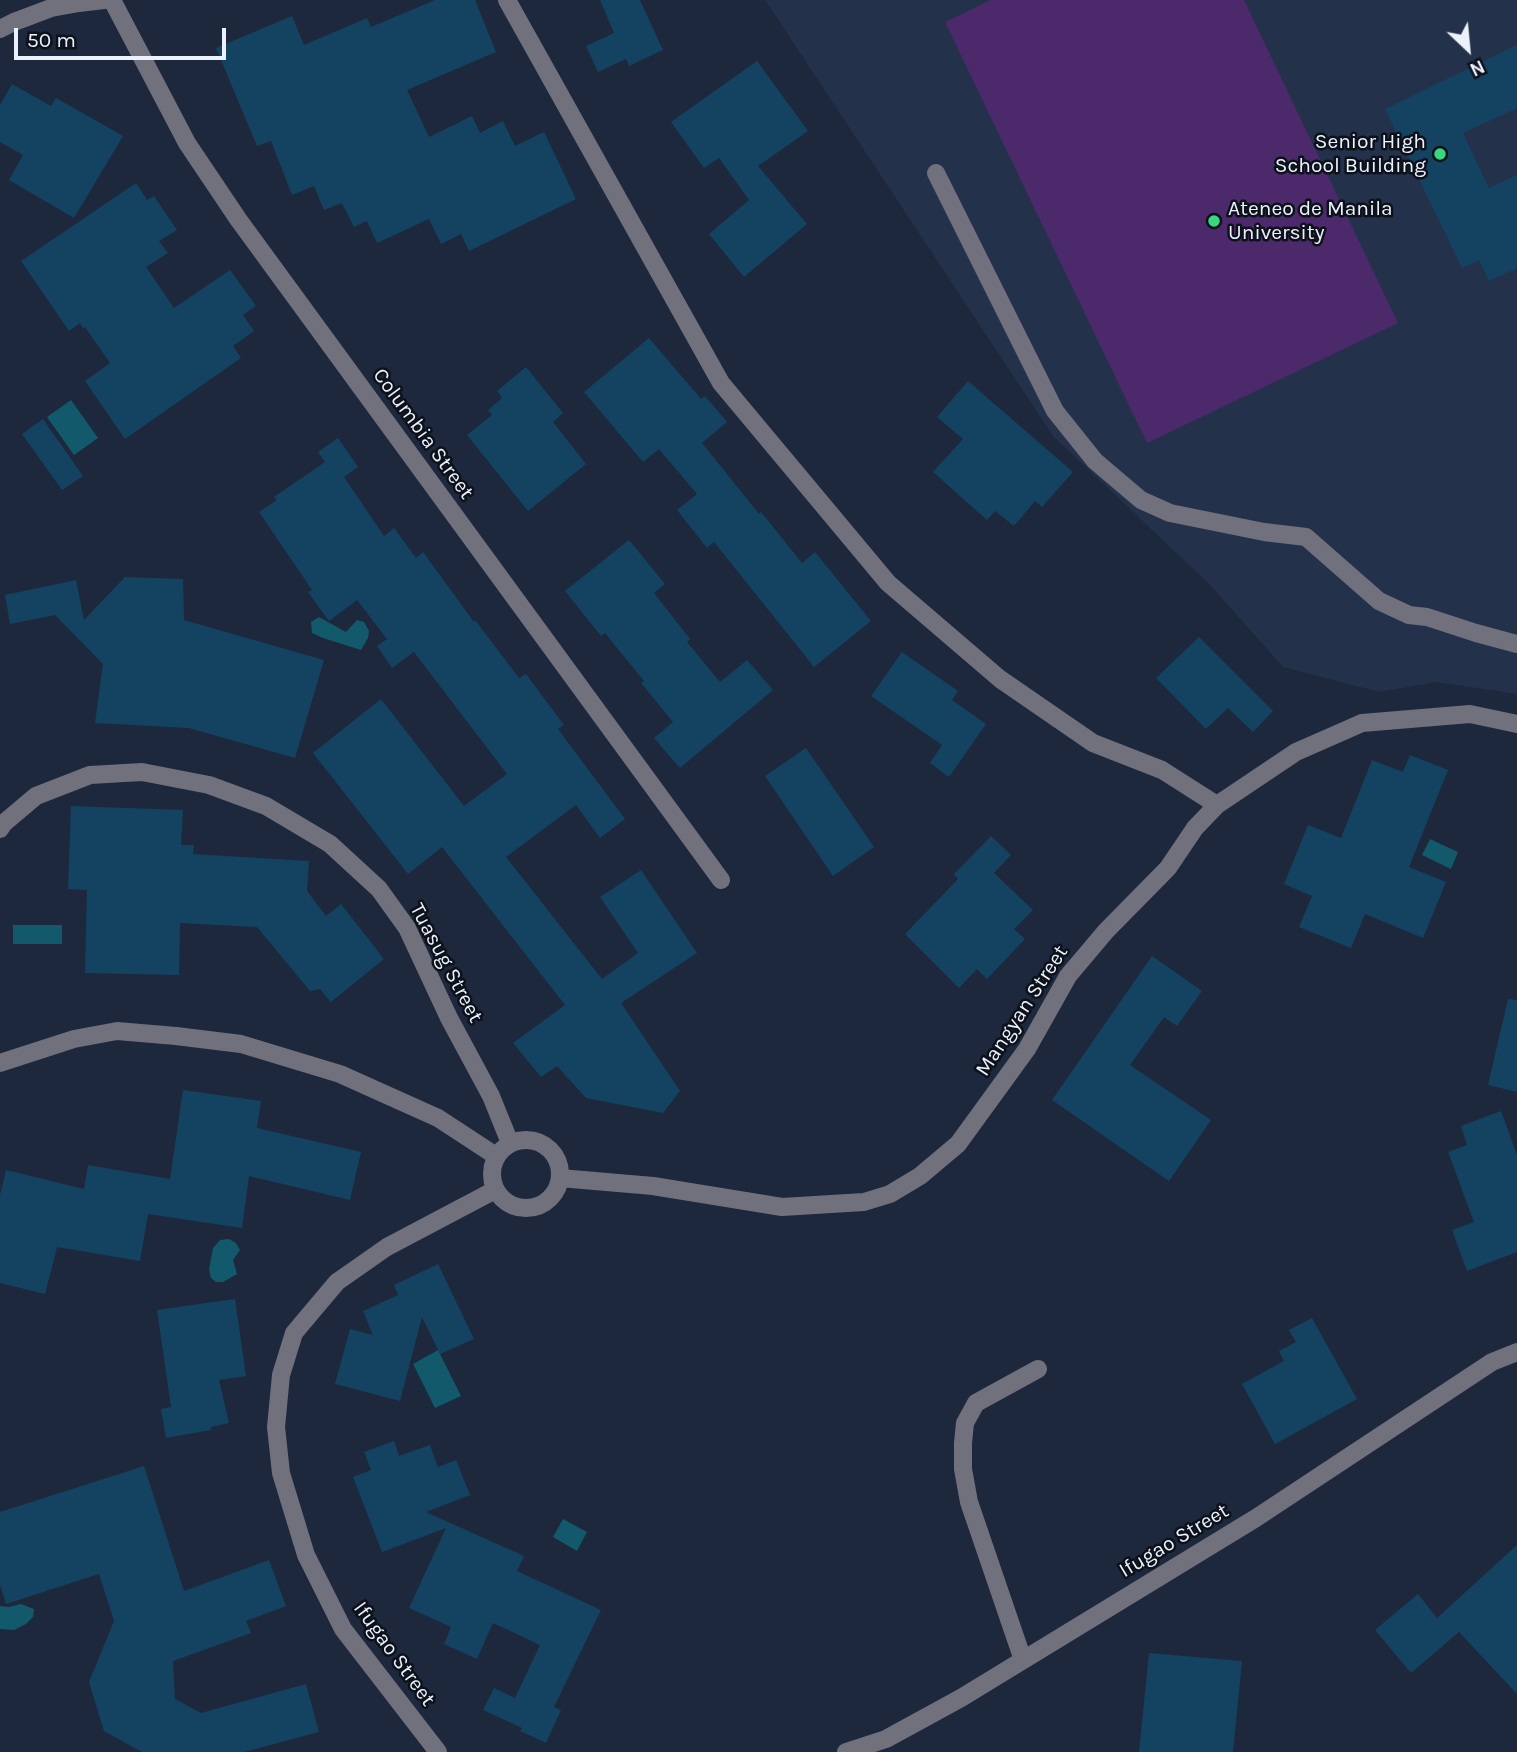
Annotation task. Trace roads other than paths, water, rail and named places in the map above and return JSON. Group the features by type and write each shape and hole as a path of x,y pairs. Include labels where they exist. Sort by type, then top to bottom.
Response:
{"street":[{"path":"0,29 51,8 103,0"},
{"name":"Columbia Street","path":"113,0 187,143 238,219 721,880"},
{"path":"507,0 721,383 888,583 1000,679 1093,743 1162,770 1217,804"},
{"path":"936,173 1055,411 1096,461 1141,500 1170,513 1264,532 1306,537 1379,601 1409,615 1427,617 1517,644"},
{"name":"Mangyan Street","path":"561,1178 653,1186 782,1207 864,1202 890,1194 920,1176 958,1144 1027,1048 1068,976 1106,931 1168,868 1195,828 1217,804 1296,752 1362,723 1470,714 1517,724"},
{"name":"Tuasug Street","path":"0,829 36,796 90,775 142,772 209,785 266,806 330,844 379,889 407,928 449,1018 491,1096 510,1143"},
{"path":"0,1063 74,1039 117,1031 241,1044 340,1074 439,1118 496,1156"},
{"path":"531,1139 550,1148 560,1167 561,1178 558,1188 543,1205 521,1208 510,1205 495,1190 492,1167 496,1156 510,1143 531,1139"},
{"name":"Ifugao Street","path":"435,1752 343,1629 306,1555 281,1473 276,1427 281,1374 294,1332 337,1282 387,1247 495,1190"},
{"name":"Ifugao Street","path":"846,1752 886,1739 961,1698 1256,1518 1492,1362 1517,1352"},
{"path":"1023,1660 969,1503 963,1469 963,1443 965,1423 976,1404 1038,1369"}],"place":[{"name":"Senior High School Building","path":"1440,154"},
{"name":"Ateneo de Manila University","path":"1214,221"}]}
